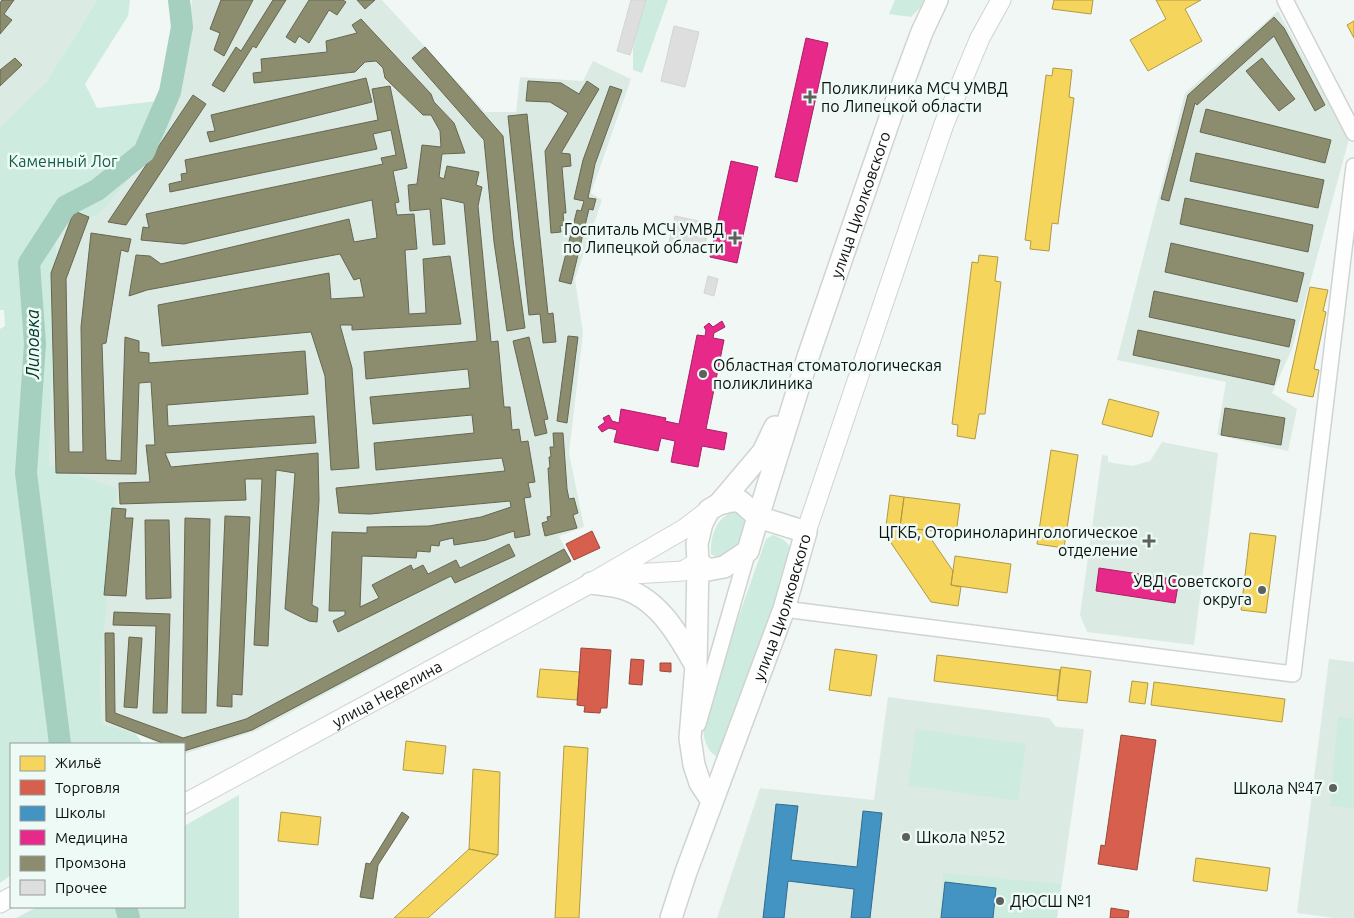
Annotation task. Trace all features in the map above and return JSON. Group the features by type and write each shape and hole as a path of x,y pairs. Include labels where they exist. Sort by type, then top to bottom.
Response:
{"main road":[{"name":"улица Циолковского","path":"671,918 784,609 806,532 758,517 808,357 890,118 922,32 937,0"},
{"name":"улица Циолковского","path":"714,507 763,452 808,357"},
{"path":"698,562 708,570 724,567 748,551 758,517 740,501 731,501 714,507 702,523 696,544 698,562 696,666 690,738 694,765 700,783 712,802"},
{"path":"591,583 619,587 636,594 651,604 672,626 696,666"}],"street":[{"path":"806,532 944,124 980,38 1001,0"},
{"path":"1285,0 1354,133"},
{"path":"784,609 1293,674 1354,166"},
{"name":"улица Неделина","path":"185,803 591,583 684,529 714,507"},
{"path":"691,747 748,551"},
{"name":"улица Неделина","path":"591,583 633,574 684,571 698,562"}],"shaded area":[{"path":"0,0 97,0 47,81 0,127"},
{"path":"192,0 382,0 485,112 516,112 520,77 583,81 593,61 631,79 591,193 602,200 575,279 583,333 569,453 584,527 559,536 572,562 256,731 185,754 185,743 158,743 135,733 102,724 100,672 49,465 57,228 99,215 170,131"},
{"path":"1278,11 1349,139 1292,349 1272,393 1297,409 1288,451 1217,435 1226,382 1117,360 1185,93"},
{"name":"ЦГКБ, Оториноларингологическое отделение","path":"1162,442 1218,453 1194,645 1087,632 1080,615 1102,455 1108,456 1108,462 1132,466 1150,461"},
{"name":"Школа №47","path":"1329,659 1354,662 1354,918 1334,918 1297,913"},
{"name":"Школа №52","path":"888,697 1049,718 1056,727 1084,729 1057,918 717,918 760,788 874,800"}],"green space":[{"name":"Каменный Лог","path":"97,0 130,0 128,16 85,84 97,108 175,99 170,131 99,215 57,228 49,465 117,489 100,672 102,724 135,733 142,743 10,743 10,876 0,883 0,329 5,326 4,310 0,310 0,127 47,81"},
{"path":"642,0 668,0 642,73 633,70 633,49"},
{"path":"895,0 924,0 923,5 911,17 889,14"},
{"path":"740,510 749,516 747,540 719,559 711,554 714,532 726,515"},
{"path":"773,535 788,544 793,560 718,757 709,750 705,740 703,717 766,539"},
{"path":"1338,717 1354,719 1354,808 1330,806"},
{"path":"916,729 1026,744 1018,801 908,785"},
{"path":"239,795 239,918 16,918 35,908 185,908 185,825"},
{"name":"ДЮСШ №1","path":"943,873 1061,884 1057,918 939,918"}],"building: Жильё":[{"path":"1054,0 1093,0 1091,14 1052,9"},
{"path":"1156,0 1201,0 1185,9 1202,41 1148,71 1130,40 1166,19"},
{"path":"1354,21 1354,38 1347,25"},
{"path":"1053,68 1072,70 1069,97 1074,98 1058,224 1052,223 1049,251 1030,249 1031,241 1025,240 1046,75 1052,76"},
{"path":"979,255 998,257 995,281 1001,282 985,414 979,414 975,439 957,436 958,425 952,424 972,262 978,263"},
{"path":"1310,287 1328,290 1323,311 1326,312 1314,369 1319,370 1313,397 1287,392"},
{"path":"1109,399 1159,412 1152,437 1102,424"},
{"path":"1051,450 1078,455 1064,548 1037,544"},
{"path":"890,495 904,497 900,527 925,530 953,571 951,585 961,587 958,606 931,602 885,534"},
{"path":"904,497 960,504 956,534 900,527"},
{"path":"1250,533 1276,536 1266,613 1241,610"},
{"path":"955,556 1011,564 1007,593 951,585"},
{"path":"835,649 877,655 871,696 829,690"},
{"path":"937,655 1060,670 1057,696 934,681"},
{"path":"1061,667 1091,671 1087,703 1057,700"},
{"path":"540,669 580,672 577,700 537,697"},
{"path":"1132,681 1148,683 1145,704 1129,702"},
{"path":"1154,682 1285,699 1282,722 1151,705"},
{"path":"406,741 446,746 443,774 403,770"},
{"path":"564,746 588,748 579,918 555,918"},
{"path":"473,769 500,772 498,855 469,849"},
{"path":"281,812 321,817 318,845 278,841"},
{"path":"469,849 498,855 428,918 394,918"},
{"path":"1196,858 1270,868 1267,891 1193,881"}],"building: Торговля":[{"path":"592,531 600,548 574,560 566,544"},
{"path":"581,648 611,650 607,708 601,708 600,713 584,712 585,706 577,705"},
{"path":"631,659 644,660 642,685 629,684"},
{"path":"660,663 671,663 671,672 660,671"},
{"path":"1121,735 1156,740 1137,870 1098,864 1101,845 1105,846"},
{"path":"1111,908 1129,911 1128,918 1110,918"}],"building: Школы":[{"path":"776,804 798,806 791,860 857,867 863,811 882,813 870,918 851,918 854,889 788,881 784,918 763,918"},
{"path":"945,882 996,888 993,918 941,918"}],"building: Медицина":[{"path":"806,38 828,43 797,182 775,177"},
{"path":"731,161 758,167 737,263 710,257"},
{"name":"Областная стоматологическая поликлиника","path":"722,321 725,327 714,333 713,338 724,340 706,429 727,433 724,450 702,446 698,467 671,462 675,441 661,438 658,451 614,442 617,430 609,428 602,432 598,427 605,422 603,418 609,415 612,421 619,423 621,409 666,418 665,421 679,424 697,335 705,336 706,330 704,327 709,323 713,327"},
{"path":"1099,568 1179,580 1175,603 1096,591"}],"building: Промзона":[{"path":"2,0 14,0 4,14 12,20 0,34 0,3"},
{"path":"221,0 253,0 224,56 214,50 220,33 210,29"},
{"path":"273,0 286,0 256,48 253,46 224,92 212,85 236,47 241,51"},
{"path":"309,0 343,0 346,2 337,15 329,10 309,43 299,36 295,43 286,37"},
{"path":"357,0 375,0 365,9"},
{"path":"1274,17 1284,28 1325,105 1315,111 1274,36 1197,105 1195,103 1169,201 1161,199 1188,95"},
{"path":"361,19 431,94 434,102 454,123 465,153 442,154 439,177 444,179 447,166 479,172 476,185 482,187 478,206 491,342 498,341 504,407 510,407 512,430 519,429 521,442 528,441 535,482 528,483 531,497 524,498 530,535 515,538 514,531 486,540 454,545 453,538 440,541 439,546 431,545 430,552 417,551 416,558 362,556 360,607 379,598 372,585 411,565 413,570 423,565 428,574 456,560 460,568 509,544 515,556 455,583 451,576 338,632 333,621 345,615 345,611 329,611 332,532 367,533 367,527 429,526 481,517 511,507 510,501 370,514 339,513 336,488 505,471 502,458 376,470 374,443 474,433 472,415 373,424 370,397 470,388 468,369 366,379 364,352 477,341 464,203 441,198 445,244 433,245 430,209 410,211 408,185 417,184 422,145 441,147 440,131 431,115 423,115 385,78 383,68 376,61 365,62 355,72 254,83 253,73 262,72 261,59 327,52 326,41 357,33 352,25"},
{"path":"425,47 503,136 513,240 525,328 507,331 494,242 484,140 412,58"},
{"path":"15,58 22,65 0,86 0,70"},
{"path":"1262,58 1295,99 1279,111 1246,71"},
{"path":"366,78 372,102 210,142 207,132 215,131 211,115"},
{"path":"528,81 561,83 579,94 587,81 599,89 561,153 570,154 571,166 562,167 566,213 563,213 564,225 560,226 561,232 551,233 545,151 568,113 550,102 526,101"},
{"path":"390,86 407,168 393,171 399,202 395,203 397,215 414,214 417,249 405,250 409,314 426,313 423,259 450,256 461,324 352,330 352,325 340,325 352,368 359,468 331,470 325,376 311,332 162,346 158,305 329,273 331,299 364,297 360,278 354,280 340,254 147,290 129,296 136,255 150,256 161,264 349,219 354,242 377,238 372,200 184,244 141,240 143,227 149,228 146,214 383,164 381,158 396,155 391,130 373,134 377,149 170,192 169,184 182,181 181,174 187,173 185,160 378,120 372,89"},
{"path":"610,86 622,90 595,164 588,198 596,199 593,210 589,209 571,284 559,281 577,210 581,211 584,201 574,199 583,160"},
{"path":"193,95 206,104 126,225 108,222"},
{"path":"1206,109 1331,140 1325,163 1200,132"},
{"path":"527,114 548,314 553,313 556,342 543,343 540,314 529,315 508,116"},
{"path":"1196,153 1324,180 1318,208 1190,181"},
{"path":"1185,198 1313,225 1308,252 1180,224"},
{"path":"74,211 89,217 66,279 69,452 83,452 81,327 91,233 131,239 128,252 121,250 106,343 102,344 106,460 121,461 125,337 139,341 139,352 149,353 149,363 305,351 308,394 167,405 168,426 314,416 316,443 165,453 171,467 318,453 319,500 312,605 318,608 317,622 309,621 285,609 295,473 276,470 268,646 254,645 262,479 245,479 246,500 120,504 119,483 150,482 146,445 155,445 151,382 139,383 136,474 56,473 51,273"},
{"path":"1171,243 1304,273 1297,302 1165,272"},
{"path":"1154,291 1295,320 1289,347 1149,317"},
{"path":"1138,330 1280,360 1274,385 1133,355"},
{"path":"568,336 578,337 567,423 557,421"},
{"path":"529,337 548,419 544,420 547,433 535,436 513,341"},
{"path":"1225,408 1285,418 1281,445 1221,435"},
{"path":"553,433 563,433 567,489 569,499 574,498 578,513 573,515 577,528 545,536 542,523 548,521 547,517 551,516 548,468 550,468 550,447 554,447"},
{"path":"112,508 126,509 125,518 133,518 126,596 104,595"},
{"path":"225,516 250,517 242,695 232,694 232,707 217,706"},
{"path":"185,518 210,519 206,713 182,713"},
{"path":"145,520 169,520 171,598 146,599"},
{"path":"564,549 571,561 252,730 185,751 185,743 162,743 106,721 105,633 114,633 115,713 183,738 246,719"},
{"path":"114,612 170,614 167,713 153,713 156,626 113,625"},
{"path":"129,637 142,638 137,708 124,707"},
{"path":"402,812 409,817 378,865 373,899 360,897 366,863 370,864"}],"building: Прочее":[{"path":"631,0 646,0 630,55 617,51"},
{"path":"674,26 699,32 685,87 661,81"},
{"path":"675,216 717,225 715,233 708,231 703,254 668,247"},
{"path":"708,276 718,279 714,296 704,293"}],"waterway":[{"name":"Липовка","path":"60,743 26,473 35,344 29,263 66,206 97,190 144,152 170,92 182,27 179,0"},
{"name":"Липовка","path":"126,908 129,918"}],"place":[{"name":"Поликлиника МСЧ УМВД по Липецкой области","path":"810,97"},
{"name":"Госпиталь МСЧ УМВД по Липецкой области","path":"735,238"},
{"name":"Областная стоматологическая поликлиника","path":"703,374"},
{"name":"ЦГКБ, Оториноларингологическое отделение","path":"1149,541"},
{"name":"УВД Советского округа","path":"1262,590"},
{"name":"Школа №47","path":"1333,788"},
{"name":"Школа №52","path":"906,837"},
{"name":"ДЮСШ №1","path":"1000,901"}]}
